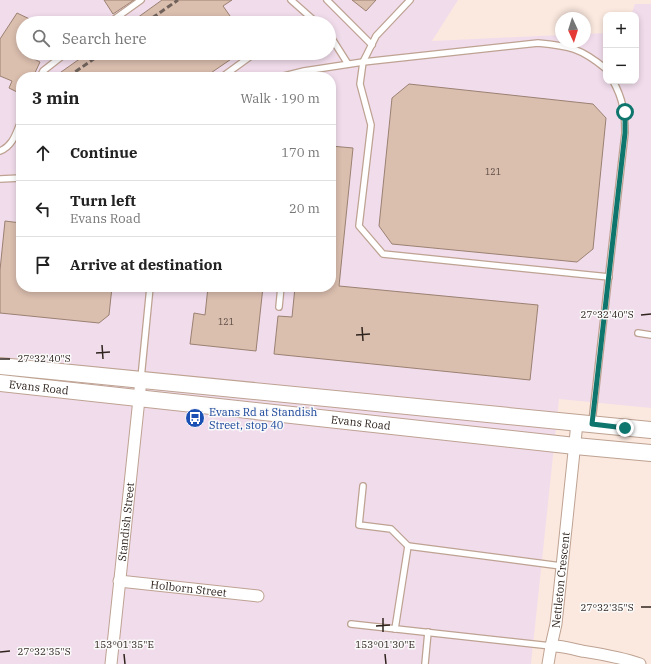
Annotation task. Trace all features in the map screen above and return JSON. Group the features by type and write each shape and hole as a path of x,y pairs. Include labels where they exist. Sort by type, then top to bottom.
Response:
{"main road":[{"name":"Evans Road","path":"0,366 651,430"},
{"name":"Evans Road","path":"0,383 139,397 574,446 651,453"}],"street":[{"name":"Standish Street","path":"111,664 141,380"},
{"name":"Nettleton Crescent","path":"548,664 556,624 574,446 584,424"},
{"name":"Holborn Street","path":"119,581 258,596"},
{"path":"551,646 560,645 616,657 640,664"}],"lane":[{"path":"119,16 141,0"},
{"path":"292,0 309,16"},
{"path":"327,0 372,45"},
{"path":"410,0 376,36 363,62 360,84 371,125 359,226 383,254 609,277"},
{"path":"313,72 363,62 538,43 566,46 587,54 603,67"},
{"path":"336,45 348,64"},
{"path":"43,72 58,60"},
{"path":"229,72 246,60"},
{"path":"584,424 609,277 625,133 625,112 619,90 615,84"},
{"path":"0,151 11,144 16,132"},
{"path":"0,179 16,178"},
{"path":"141,380 150,292"},
{"path":"279,307 280,292"},
{"path":"638,333 651,335"},
{"path":"363,486 359,525 391,529 408,546 561,566"},
{"path":"395,629 408,546"},
{"path":"351,624 551,646"},
{"path":"424,664 428,632"}],"shaded area":[{"path":"0,0 458,0 432,41 555,35 555,48 591,48 591,34 603,33 603,84 639,84 639,12 632,12 635,4 651,4 651,408 559,399 531,664 0,664"}],"building":[{"path":"104,0 134,0 113,14"},
{"path":"162,0 232,0 223,6 230,16 140,16"},
{"path":"352,0 376,0 366,11"},
{"path":"17,13 23,16 16,16 16,60 36,60 40,62 35,72 16,72 16,92 9,88 12,81 0,76 0,39"},
{"path":"78,60 230,60 212,72 61,72"},
{"path":"409,84 593,104 606,118 593,249 577,262 392,244 379,226 392,98"},
{"path":"336,146 353,148 339,286 538,305 530,380 274,354 278,316 292,317 294,292 336,292"},
{"path":"5,221 16,222 16,292 111,292 109,315 99,323 0,313 0,270"},
{"path":"207,292 262,292 256,351 190,344 194,313 205,315"}],"railway":[{"path":"155,16 178,0"},
{"path":"75,72 92,60"}],"place":[{"name":"Evans Rd at Standish Street, stop 40","path":"195,418"}],"route":[{"path":"625,112 625,133 592,424 625,428"}]}
